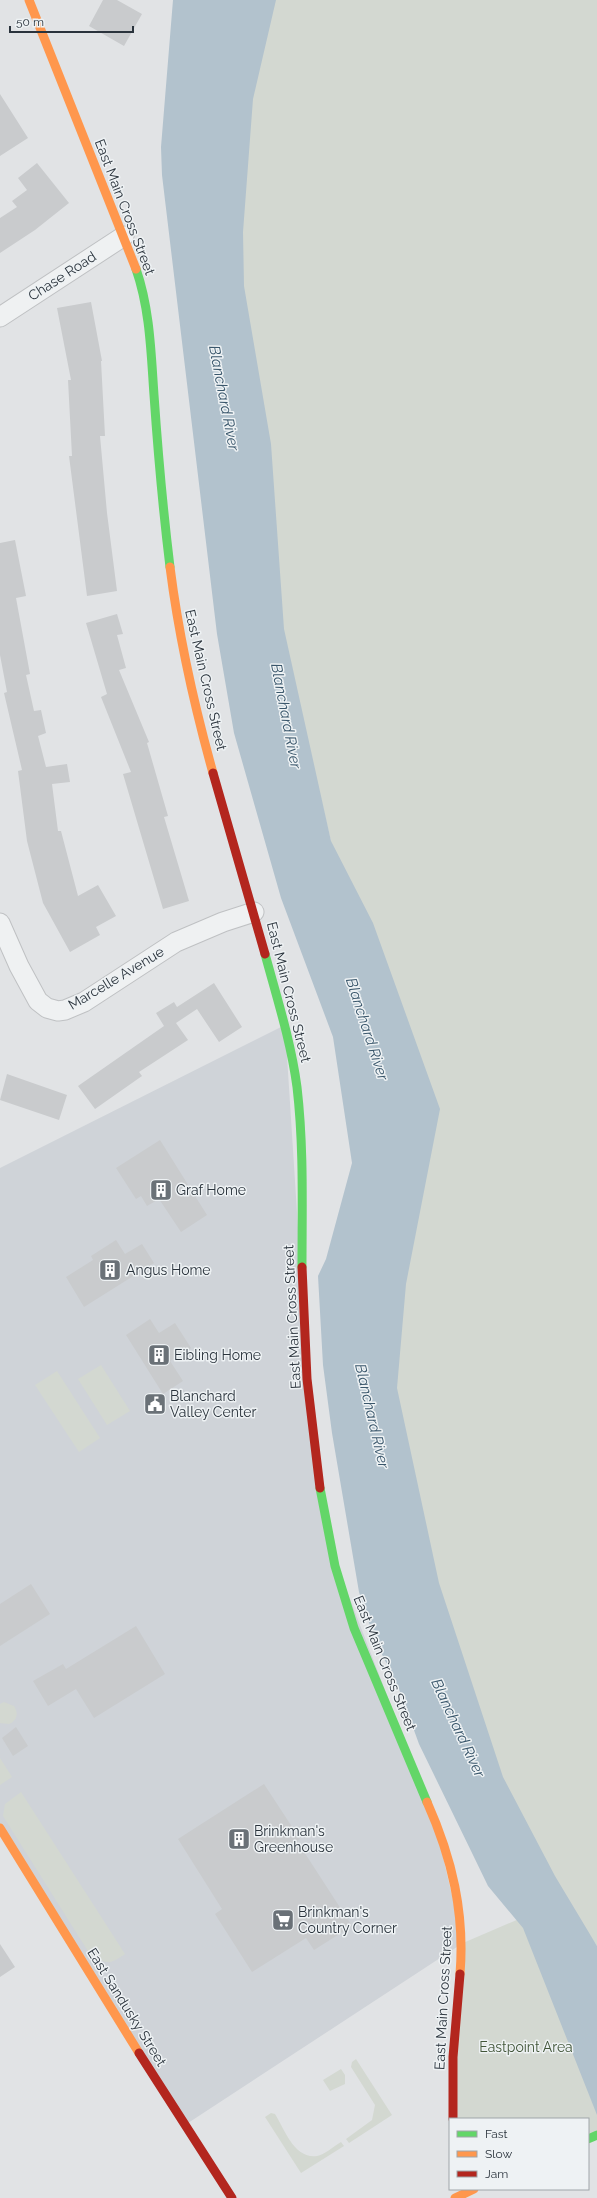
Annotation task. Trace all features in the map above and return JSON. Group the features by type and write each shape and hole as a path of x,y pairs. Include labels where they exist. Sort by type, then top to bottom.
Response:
{"main road":[{"name":"East Main Cross Street","path":"29,0 67,98 124,236 140,280 149,328 163,512 177,622 208,754 285,1025 298,1097 303,1306 307,1367 314,1441 331,1550 351,1622 433,1814 448,1854 458,1895 463,1943 454,2053 453,2118"},
{"name":"East Sandusky Street","path":"0,1828 122,2027 232,2198"},
{"path":"454,2198 470,2190"}],"street":[{"name":"Chase Road","path":"0,317 124,236"},
{"name":"Marcelle Avenue","path":"0,923 19,966 38,1001 47,1008 65,1010 84,1002 176,942 223,922 254,912"}],"shaded area":[{"path":"285,1025 303,1306 331,1550 433,1814 463,1943 185,2125 0,1828 0,1168"}],"green space":[{"path":"224,0 597,0 597,1946 570,1905 538,1901 358,1360 396,1119 204,299"},
{"path":"101,1365 130,1411 107,1425 78,1379"},
{"path":"57,1371 100,1438 79,1452 35,1385"},
{"path":"4,1702 14,1706 17,1714 14,1721 9,1724 0,1723 0,1704"},
{"path":"0,1758 12,1777 0,1785"},
{"path":"21,1792 125,1954 112,1962 101,1961 91,1956 3,1816 5,1804"},
{"name":"Eastpoint Area","path":"542,1909 597,2028 597,2134 589,2136 589,2118 453,2118 463,1943"},
{"path":"356,2059 392,2115 349,2143 346,2139 372,2120 375,2105 351,2067 352,2062"},
{"path":"341,2069 345,2075 345,2084 330,2091 323,2080"},
{"path":"271,2113 275,2114 291,2142 302,2153 309,2156 317,2156 341,2142 344,2146 301,2173 265,2117"}],"water":[{"name":"Blanchard River","path":"173,0 276,0 253,99 243,232 244,286 271,444 284,629 331,841 373,923 440,1109 406,1284 397,1388 439,1583 503,1777 555,1876 597,1946 597,2115 523,1928 488,1886 419,1744 399,1689 374,1638 359,1592 332,1433 323,1365 318,1276 326,1259 352,1163 333,1037 281,898 234,733 217,634 162,175 161,147"}],"building":[{"path":"103,0 117,0 142,14 124,46 89,26"},
{"path":"0,94 28,138 0,156"},
{"path":"37,163 69,203 35,230 0,253 0,218 17,207 12,201 27,190 18,178"},
{"path":"91,302 102,361 105,436 100,436 107,513 117,591 87,596 69,456 72,456 68,380 71,380 57,308"},
{"path":"15,540 26,596 16,598 30,674 26,675 34,711 41,710 46,733 38,736 46,767 67,764 70,782 52,784 58,831 61,831 78,896 98,885 116,916 96,927 100,935 70,952 43,903 27,841 18,771 22,770 4,693 7,692 0,655 0,543"},
{"path":"117,614 123,634 117,635 126,668 119,670 149,742 147,743 168,816 164,817 189,901 163,909 123,774 131,772 101,697 107,694 86,623"},
{"path":"214,983 242,1027 219,1042 197,1009 176,1023 188,1040 139,1072 142,1076 95,1109 78,1086 164,1026 156,1013 174,1002 177,1007"},
{"path":"7,1074 67,1095 59,1120 0,1100"},
{"name":"Graf Home","path":"160,1140 207,1215 181,1232 159,1199 147,1206 141,1196 136,1199 116,1168"},
{"name":"Angus Home","path":"116,1240 125,1254 142,1244 154,1263 84,1307 66,1277 93,1260 91,1256"},
{"name":"Eibling Home","path":"150,1319 159,1333 175,1323 191,1348 170,1361 183,1381 163,1394 126,1335"},
{"path":"31,1584 50,1614 0,1646 0,1604"},
{"path":"136,1626 165,1674 94,1718 76,1689 48,1706 33,1681 63,1664 66,1669"},
{"path":"16,1727 28,1746 13,1756 2,1738"},
{"path":"264,1784 300,1839 297,1841 352,1926 314,1950 306,1938 252,1972 215,1914 222,1909 178,1839"},
{"path":"0,1944 15,1967 0,1977"}],"traffic: fast":[{"path":"136,269 141,284 149,331 157,438 170,567"},
{"path":"265,954 287,1037 297,1087 302,1154 302,1267"},
{"path":"320,1488 335,1566 354,1628 427,1802"},
{"path":"589,2139 597,2135"}],"traffic: slow":[{"path":"29,0 136,269"},
{"path":"170,567 188,671 213,773"},
{"path":"427,1802 436,1823 450,1865 455,1886 460,1929 460,1974"},
{"path":"0,1828 139,2053"},
{"path":"455,2198 472,2190"}],"traffic: jam":[{"path":"213,773 265,954"},
{"path":"302,1267 307,1379 320,1488"},
{"path":"453,2118 453,2057 460,1974"},
{"path":"139,2053 232,2198"}],"place":[{"name":"Graf Home","path":"161,1190"},
{"name":"Angus Home","path":"110,1270"},
{"name":"Eibling Home","path":"159,1355"},
{"name":"Blanchard Valley Center","path":"155,1404"},
{"name":"Brinkman's Greenhouse","path":"239,1839"},
{"name":"Brinkman's Country Corner","path":"283,1920"}]}
